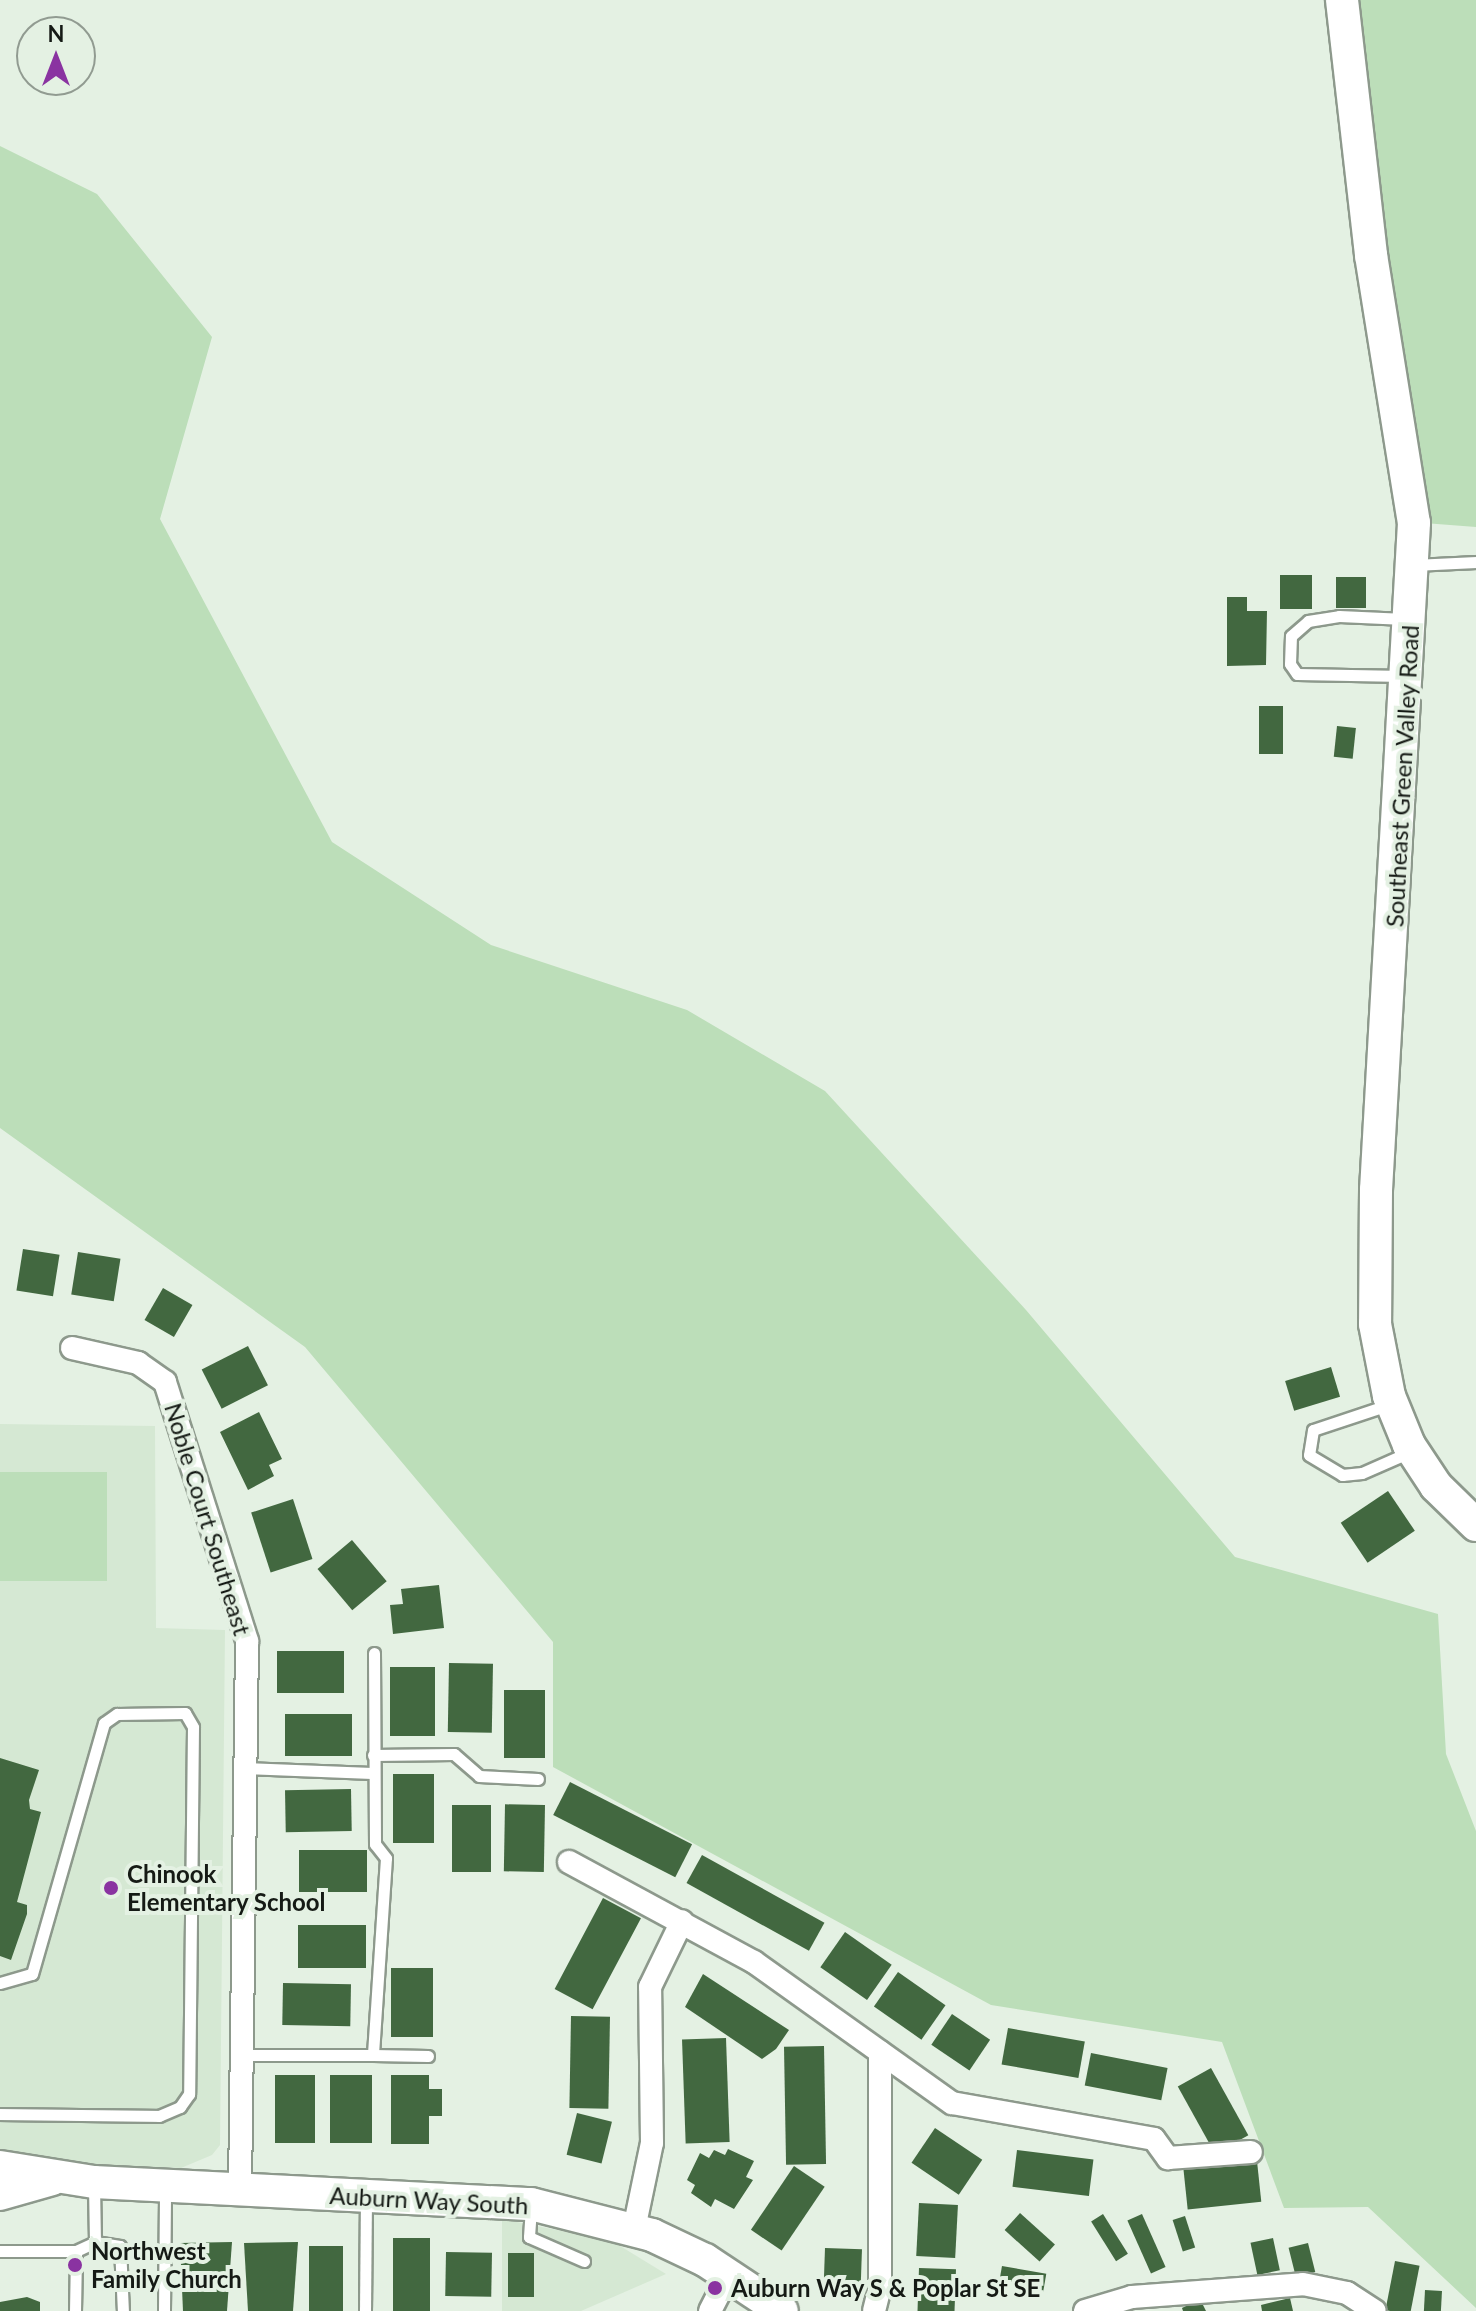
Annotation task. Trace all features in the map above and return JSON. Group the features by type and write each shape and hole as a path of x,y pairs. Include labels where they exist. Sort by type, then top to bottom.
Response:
{"street":[{"name":"Southeast Green Valley Road","path":"1342,0 1371,255 1414,523 1408,676 1373,1251 1375,1324 1392,1404 1412,1450 1436,1486 1476,1525"},
{"name":"Noble Court Southeast","path":"72,1348 138,1363 165,1382 247,1641 239,2055 240,2189"},
{"path":"569,1862 754,1962 952,2103 1154,2139 1168,2158 1251,2152"},
{"path":"634,2229 652,2143 650,1987 682,1921"},
{"path":"874,2311 880,2287 880,2052"},
{"name":"Auburn Way South","path":"0,2167 52,2179 94,2182 531,2204 634,2229 729,2274 782,2311"},
{"name":"Auburn Way South","path":"0,2194 52,2179"},
{"path":"710,2311 729,2274"},
{"path":"1085,2311 1132,2297 1303,2284 1347,2293 1375,2311"}],"lane":[{"path":"1413,565 1476,562"},
{"path":"1408,676 1297,674 1290,664 1291,636 1308,621 1339,616 1411,619"},
{"path":"1392,1404 1313,1430 1309,1455 1342,1475 1362,1473 1412,1450"},
{"path":"373,2055 386,1858 375,1844 372,1773 374,1653"},
{"path":"0,1983 32,1974 104,1723 117,1714 185,1713 193,1727 189,2094 180,2107 159,2116 0,2114"},
{"path":"373,1755 454,1754 479,1776 538,1779"},
{"path":"244,1768 372,1773"},
{"path":"239,2055 428,2056"},
{"path":"94,2182 95,2242"},
{"path":"164,2311 165,2186"},
{"path":"365,2311 366,2197"},
{"path":"531,2204 529,2237 584,2261"},
{"path":"0,2251 76,2251 95,2242 120,2246 123,2311"},
{"path":"75,2311 76,2251"}],"shaded area":[{"name":"Chinook Elementary School","path":"0,1424 155,1426 156,1628 225,1630 220,2145 212,2155 181,2168 0,2161"},
{"path":"502,2219 612,2241 666,2274 581,2311 502,2311"}],"green space":[{"path":"1350,0 1476,0 1476,527 1424,523"},
{"path":"0,146 97,194 212,337 160,519 332,842 491,945 687,1010 825,1091 1026,1310 1235,1557 1438,1614 1446,1754 1476,1831 1476,2308 1368,2207 1284,2208 1222,2042 991,2005 553,1767 553,1642 305,1347 0,1128"},
{"path":"0,1472 107,1472 107,1581 0,1581"}],"building":[{"path":"1280,575 1312,575 1312,609 1280,609"},
{"path":"1336,577 1366,577 1366,608 1336,608"},
{"path":"1227,597 1247,597 1247,611 1267,611 1266,665 1227,666"},
{"path":"1259,706 1283,706 1283,754 1259,754"},
{"path":"1337,726 1356,728 1353,759 1334,757"},
{"path":"23,1249 60,1255 53,1296 16,1290"},
{"path":"78,1252 120,1259 114,1301 71,1294"},
{"path":"163,1288 192,1305 174,1337 144,1320"},
{"path":"248,1346 268,1385 222,1409 202,1370"},
{"path":"1331,1367 1340,1397 1294,1411 1285,1381"},
{"path":"259,1412 282,1459 269,1465 274,1476 248,1490 220,1432"},
{"path":"1388,1491 1415,1531 1368,1563 1341,1523"},
{"path":"293,1499 312,1559 271,1573 251,1513"},
{"path":"352,1540 387,1581 352,1610 318,1569"},
{"path":"439,1585 444,1628 393,1634 390,1605 403,1604 401,1589"},
{"path":"277,1651 344,1651 344,1693 277,1693"},
{"path":"449,1663 493,1664 492,1733 448,1732"},
{"path":"390,1667 435,1667 435,1736 390,1736"},
{"path":"504,1690 545,1690 545,1758 504,1758"},
{"path":"285,1714 352,1714 352,1756 285,1756"},
{"path":"0,1758 39,1770 29,1800 30,1809 41,1812 17,1902 27,1905 27,1914 11,1960 0,1956"},
{"path":"393,1774 434,1774 434,1843 393,1843"},
{"path":"570,1782 692,1844 675,1877 553,1815"},
{"path":"351,1789 352,1831 286,1832 285,1790"},
{"path":"505,1804 545,1805 544,1872 504,1871"},
{"path":"452,1805 491,1805 491,1872 452,1872"},
{"path":"299,1850 367,1850 367,1892 299,1892"},
{"path":"702,1855 824,1923 809,1951 686,1883"},
{"path":"603,1898 641,1918 593,2009 555,1989"},
{"path":"298,1925 366,1925 366,1968 298,1968"},
{"path":"845,1932 892,1965 867,2000 820,1967"},
{"path":"391,1968 433,1968 433,2037 391,2037"},
{"path":"898,1972 946,2005 921,2040 874,2006"},
{"path":"703,1974 789,2030 776,2049 762,2059 685,2007"},
{"path":"283,1983 351,1984 350,2026 282,2025"},
{"path":"952,2014 990,2040 969,2070 931,2045"},
{"path":"571,2016 610,2017 608,2109 569,2108"},
{"path":"1008,2028 1085,2042 1078,2078 1002,2064"},
{"path":"726,2038 730,2142 686,2143 682,2040"},
{"path":"824,2046 826,2164 786,2165 784,2047"},
{"path":"1091,2053 1168,2068 1161,2100 1085,2085"},
{"path":"1211,2068 1248,2135 1215,2154 1178,2086"},
{"path":"275,2075 315,2075 315,2143 275,2143"},
{"path":"330,2075 372,2075 372,2143 330,2143"},
{"path":"391,2075 429,2075 429,2089 442,2089 442,2116 429,2116 429,2144 391,2144"},
{"path":"577,2113 612,2122 602,2163 567,2155"},
{"path":"935,2128 982,2160 959,2195 912,2163"},
{"path":"728,2149 754,2161 746,2177 753,2180 734,2209 715,2199 711,2207 691,2193 695,2185 687,2180 700,2153 709,2158 714,2150 725,2155"},
{"path":"1017,2150 1093,2159 1089,2196 1012,2187"},
{"path":"1257,2161 1261,2202 1188,2210 1183,2169"},
{"path":"794,2166 825,2187 782,2251 751,2230"},
{"path":"919,2203 958,2205 955,2258 916,2256"},
{"path":"1020,2213 1055,2244 1040,2262 1005,2230"},
{"path":"1103,2214 1128,2254 1116,2261 1091,2221"},
{"path":"1142,2214 1166,2267 1151,2273 1127,2221"},
{"path":"1185,2216 1195,2247 1183,2251 1173,2220"},
{"path":"393,2238 430,2238 430,2311 393,2311"},
{"path":"1273,2238 1280,2270 1257,2275 1251,2243"},
{"path":"232,2242 227,2311 183,2311 180,2243"},
{"path":"298,2242 293,2311 248,2311 244,2243"},
{"path":"1308,2243 1315,2272 1296,2277 1289,2248"},
{"path":"309,2246 343,2246 343,2311 309,2311"},
{"path":"825,2248 862,2249 861,2291 824,2290"},
{"path":"446,2252 492,2253 491,2297 445,2296"},
{"path":"508,2253 534,2253 534,2297 508,2297"},
{"path":"1395,2261 1420,2266 1411,2311 1385,2310"},
{"path":"1002,2266 1046,2274 1043,2292 999,2284"},
{"path":"919,2268 956,2269 955,2311 917,2311"},
{"path":"1425,2290 1442,2291 1441,2311 1424,2311"},
{"path":"27,2297 40,2302 40,2311 0,2311 0,2302"},
{"path":"1290,2298 1293,2311 1262,2311 1261,2305"},
{"path":"1200,2299 1206,2311 1183,2311 1182,2308"}],"place":[{"name":"Chinook Elementary School","path":"111,1888"},
{"name":"Northwest Family Church","path":"75,2265"},
{"name":"Auburn Way S & Poplar St SE","path":"715,2288"}]}
